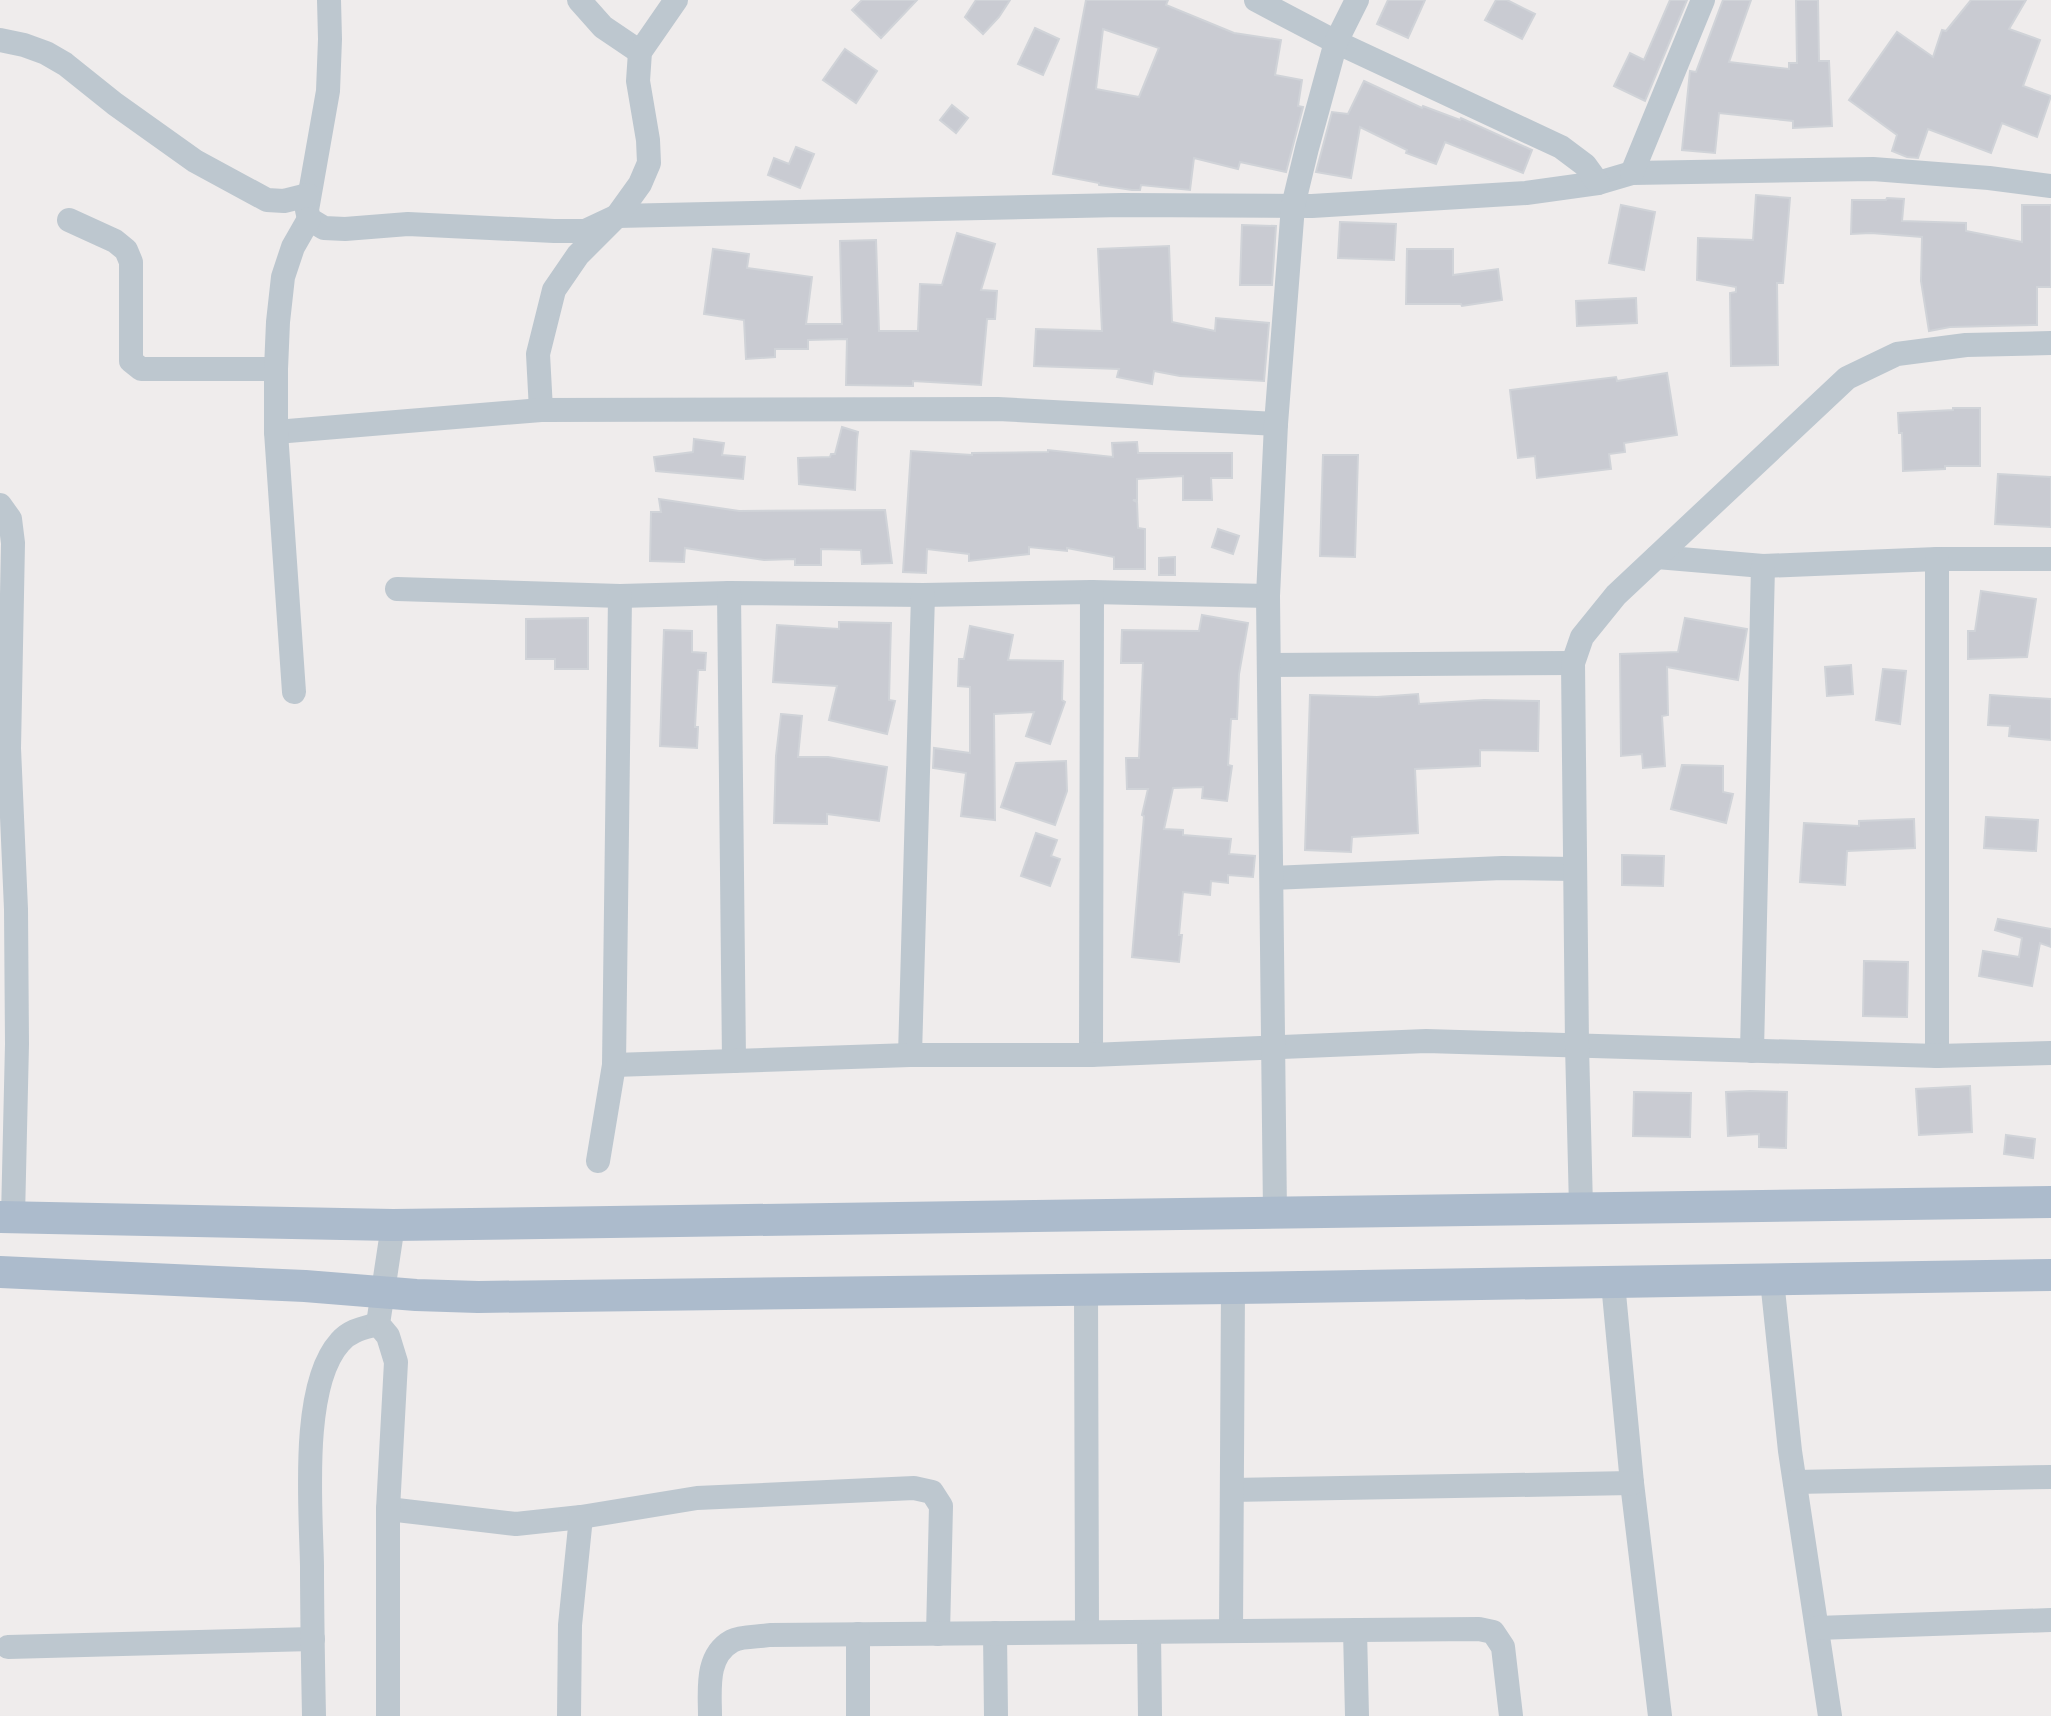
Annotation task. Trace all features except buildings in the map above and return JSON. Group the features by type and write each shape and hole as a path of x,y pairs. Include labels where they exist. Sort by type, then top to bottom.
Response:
{"main road":[{"path":"6,1217 393,1225 2051,1202"},
{"path":"0,1272 478,1297 2051,1275"}],"street":[{"path":"294,692 276,432 278,322 283,277 308,207 328,91 329,0"},
{"path":"579,0 603,27 640,52"},
{"path":"541,410 538,354 554,290 578,255 617,216 640,184 649,163 638,81 640,52 676,0"},
{"path":"1255,0 1336,42 1561,147 1585,165 1598,183"},
{"path":"1275,1213 1268,596 1276,424 1293,206 1336,42 1357,0"},
{"path":"1632,173 1703,0"},
{"path":"0,40 46,52 195,161 267,200 308,207 324,228 408,224 585,231 617,216 1122,205 1293,206 1526,193 1598,183 1632,173 1873,169 2051,186"},
{"path":"69,220 126,250 131,262 131,361 141,369 276,369"},
{"path":"1581,1208 1573,663 1582,637 1616,595 1847,378 1897,354 1966,345 2051,343"},
{"path":"276,432 541,410 998,409 1276,424"},
{"path":"0,505 10,519 13,543 4,748 16,909 17,1017 6,1217"},
{"path":"1657,557 1763,566 1937,559 2051,559"},
{"path":"1937,559 1937,1056"},
{"path":"1752,1051 1763,566"},
{"path":"397,589 620,596 1093,592 1268,596"},
{"path":"1091,1055 1093,592"},
{"path":"729,593 734,1061"},
{"path":"910,1055 923,595"},
{"path":"598,1161 614,1065 620,596"},
{"path":"1269,665 1573,663"},
{"path":"1272,878 1502,869 1575,869"},
{"path":"614,1065 910,1055 1091,1055 1426,1041 1937,1056 2051,1053"},
{"path":"388,1716 388,1509 396,1362 388,1336 378,1324 393,1225"},
{"path":"1772,1280 1794,1482 1830,1716"},
{"path":"1613,1283 1632,1483 1660,1716"},
{"path":"1231,1631 1233,1288"},
{"path":"1086,1290 1087,1632"},
{"path":"314,1716 309,1446 318,1391 329,1359 340,1341 355,1330 378,1324"},
{"path":"1794,1482 2051,1477"},
{"path":"1232,1490 1632,1483"},
{"path":"388,1509 516,1524 581,1517 697,1498 914,1488 932,1492 941,1506 938,1634"},
{"path":"569,1716 570,1625 581,1517"},
{"path":"1817,1628 2051,1620"},
{"path":"710,1716 710,1676 716,1656 733,1640 770,1635 1479,1629 1493,1632 1503,1647 1511,1716"},
{"path":"1355,1630 1357,1716"},
{"path":"1149,1632 1150,1716"},
{"path":"995,1633 996,1716"},
{"path":"858,1634 858,1716"},
{"path":"8,1647 313,1639"}]}
